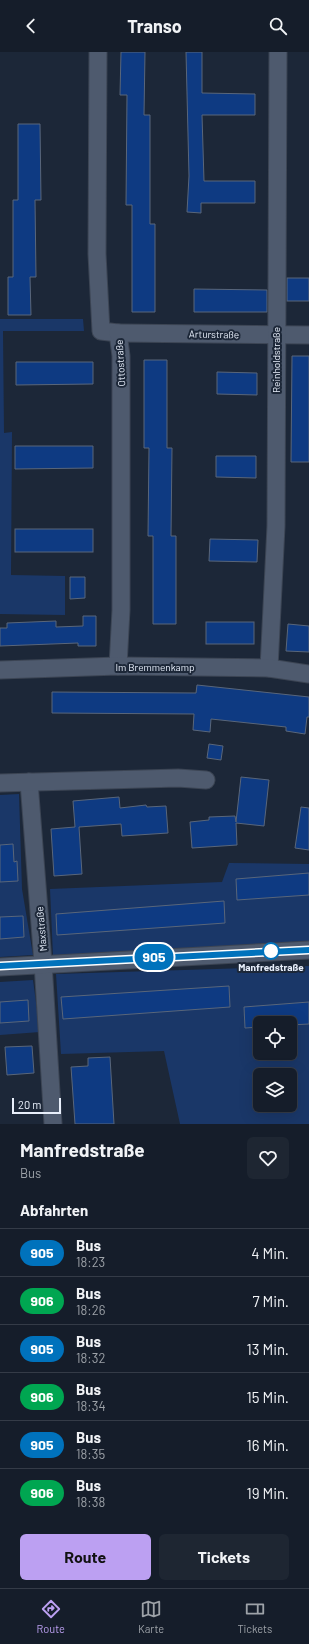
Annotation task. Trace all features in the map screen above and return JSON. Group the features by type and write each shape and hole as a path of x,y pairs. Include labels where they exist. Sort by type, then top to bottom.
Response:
{"street":[{"name":"Ottostraße","path":"98,52 97,254 101,331 118,333 121,356 121,610 118,666"},
{"name":"Reinholdstraße","path":"269,668 276,526 278,52"},
{"name":"Arturstraße","path":"118,333 309,335"},
{"name":"Im Bremmenkamp","path":"0,670 118,666 269,668 309,674"},
{"path":"0,783 178,778 206,780"},
{"name":"Maxstraße","path":"29,782 43,963 53,1124"},
{"path":"0,966 309,950"}],"shaded area":[{"path":"0,319 83,319 84,331 3,331 4,433 12,432 11,575 65,576 65,615 0,614"},
{"path":"19,794 22,889 33,955 0,957 0,795"},
{"path":"229,863 309,864 309,941 53,956 50,889 222,882"},
{"path":"309,966 309,1124 180,1124 164,1051 61,1054 56,974"},
{"path":"33,980 40,1032 0,1035 0,982"}],"building":[{"path":"121,52 145,52 144,115 150,115 150,224 155,224 155,312 132,312 132,205 126,205 127,95 120,95"},
{"path":"186,52 202,52 202,93 255,94 255,115 202,115 204,181 255,181 255,203 201,203 201,213 187,212 189,176"},
{"path":"18,124 40,124 41,200 35,200 36,277 30,277 31,315 8,315 8,277 13,277 13,200 18,200"},
{"path":"287,278 309,278 309,301 287,301"},
{"path":"194,289 267,290 267,312 194,312"},
{"path":"292,356 309,356 309,462 291,462"},
{"path":"144,360 167,360 167,448 172,448 171,536 176,536 176,624 153,624 153,536 148,536 149,448 144,448"},
{"path":"16,362 93,362 93,384 16,385"},
{"path":"217,372 257,373 257,395 217,394"},
{"path":"15,446 93,446 93,468 15,469"},
{"path":"216,456 256,456 256,478 216,477"},
{"path":"15,529 93,529 93,552 15,552"},
{"path":"210,539 258,540 257,562 209,561"},
{"path":"70,577 85,577 85,598 70,599"},
{"path":"83,616 96,616 96,646 78,646 78,643 0,646 0,628 7,628 7,623 56,621 56,627 83,626"},
{"path":"206,622 254,622 254,644 206,644"},
{"path":"288,624 309,626 309,652 286,651"},
{"path":"197,685 309,697 309,717 307,717 305,734 286,731 286,727 211,719 210,732 193,730 194,714 52,713 52,692 196,693"},
{"path":"209,744 223,746 221,760 207,758"},
{"path":"241,777 269,780 264,826 236,823 237,845 192,848 190,822 209,820 209,817 235,816 236,822"},
{"path":"119,797 120,808 146,805 147,807 166,806 168,833 122,836 121,824 79,827 82,874 54,876 51,829 75,827 73,801"},
{"path":"301,807 309,808 309,850 295,848"},
{"path":"13,844 14,862 17,861 18,881 0,882 0,845"},
{"path":"309,873 309,895 237,900 236,879"},
{"path":"224,901 225,923 57,935 56,914"},
{"path":"23,916 24,937 0,939 0,917"},
{"path":"229,986 230,1007 63,1019 61,997"},
{"path":"28,1000 29,1021 0,1023 0,1002"},
{"path":"309,1002 309,1024 297,1025 297,1016 253,1016 253,1027 245,1028 244,1007"},
{"path":"32,1046 34,1073 7,1075 5,1047"},
{"path":"110,1057 114,1124 75,1124 71,1067 88,1066 88,1058"}],"bus line":[{"name":"905","path":"0,966 309,950"}],"place":[{"name":"Manfredstraße","path":"271,951"}]}
